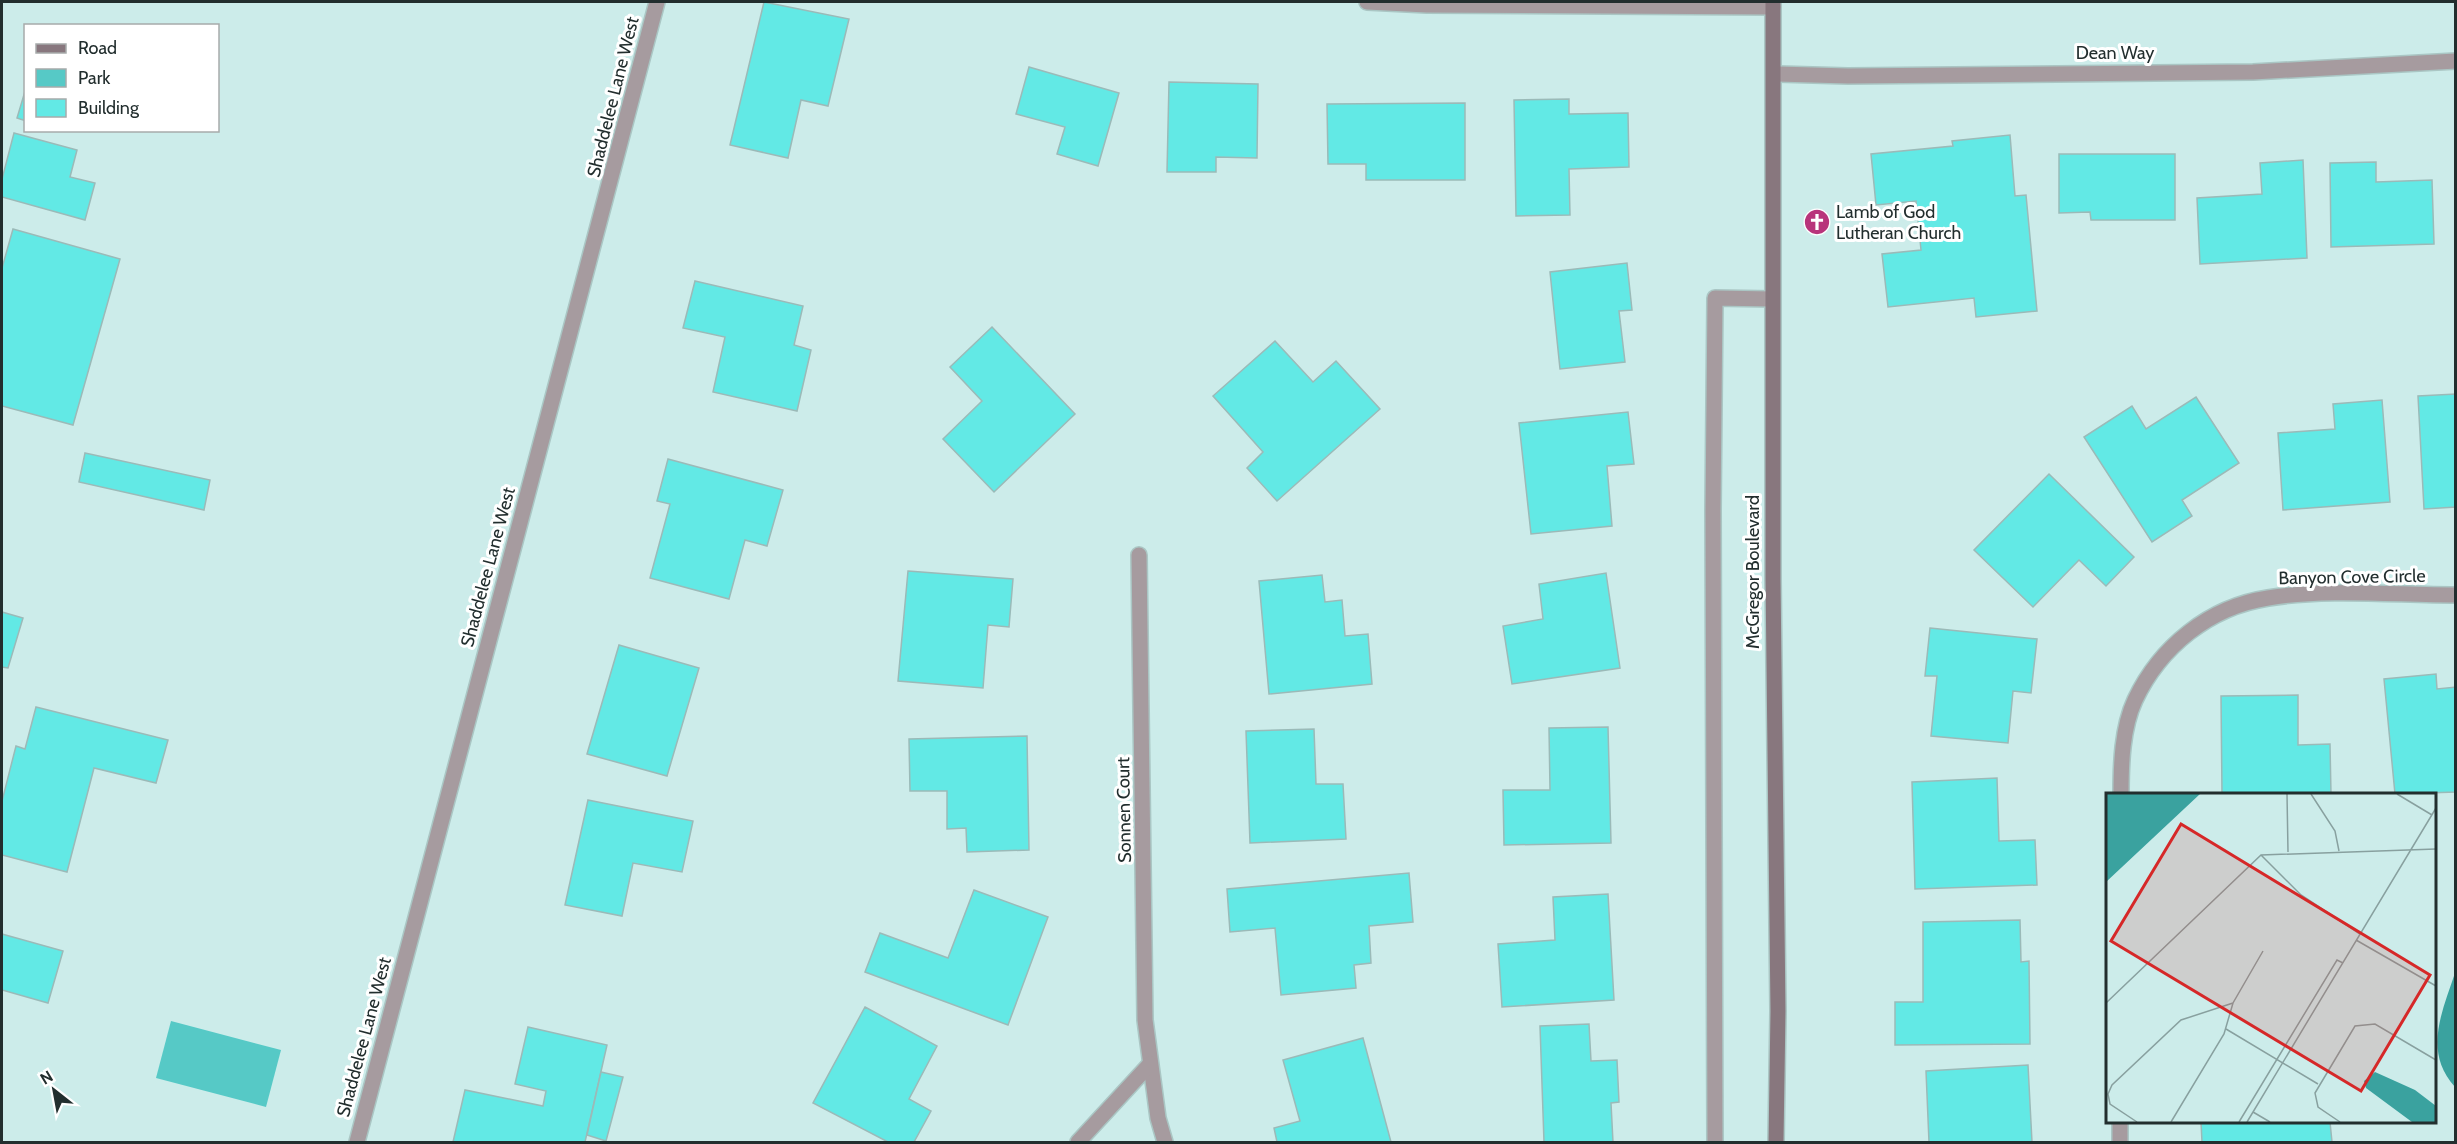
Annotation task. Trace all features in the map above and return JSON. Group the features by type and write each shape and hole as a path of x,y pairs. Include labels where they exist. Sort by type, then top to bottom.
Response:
{"main road":[{"name":"McGregor Boulevard","path":"1773,4 1772,299 1778,1011 1776,1143"}],"street":[{"name":"Shaddelee Lane West","path":"357,1143 657,2"},
{"path":"1367,2 1427,5 1773,4"},
{"name":"Dean Way","path":"1774,74 1848,76 2253,72 2456,61"},
{"path":"1715,1143 1713,511 1715,298 1772,299"},
{"name":"Sonnen Court","path":"1139,555 1146,934 1144,977 1150,1064 1165,1143"},
{"name":"Banyon Cove Circle","path":"2121,793 2124,740 2134,701 2157,664 2189,631 2215,615 2266,598 2307,595 2456,595"},
{"path":"1078,1143 1150,1064"},
{"path":"2120,1123 2120,1143"}],"green space":[{"path":"171,1021 281,1050 266,1107 156,1078"}],"shaded area":[{"path":"2455,973 2455,1087 2445,1074 2440,1060 2438,1032"}],"building":[{"path":"764,2 849,19 828,106 801,100 788,158 730,145"},
{"path":"1029,67 1119,93 1098,166 1057,154 1065,127 1016,114"},
{"path":"1169,82 1258,84 1257,158 1216,157 1216,172 1167,172"},
{"path":"24,95 24,120 17,118"},
{"path":"1569,99 1569,114 1628,113 1629,167 1569,169 1570,215 1516,216 1514,100"},
{"path":"1465,103 1465,180 1366,180 1366,164 1328,164 1327,104"},
{"path":"14,133 77,150 70,177 95,183 85,220 2,197 2,179"},
{"path":"2010,135 2015,196 2026,195 2037,311 1976,317 1974,298 1888,307 1882,254 1921,250 1916,201 1876,205 1871,154 1953,146 1952,141"},
{"path":"2059,154 2175,154 2175,220 2091,220 2090,212 2059,213"},
{"path":"2303,160 2307,258 2200,264 2197,198 2262,194 2260,163"},
{"path":"2376,162 2376,182 2432,180 2434,244 2331,247 2330,163"},
{"path":"13,229 120,259 73,425 2,406 2,268"},
{"path":"1627,263 1632,310 1619,311 1625,362 1560,369 1550,272"},
{"path":"695,281 803,306 794,345 811,350 797,411 713,392 725,337 683,328"},
{"path":"992,327 1075,414 994,492 943,439 982,401 950,367"},
{"path":"1275,341 1313,382 1336,361 1380,409 1277,501 1247,468 1263,452 1213,396"},
{"path":"2456,394 2456,507 2424,509 2418,396"},
{"path":"2196,397 2239,463 2182,500 2192,516 2152,542 2084,437 2132,406 2146,429"},
{"path":"2382,400 2390,502 2283,510 2278,433 2335,429 2333,404"},
{"path":"1628,412 1634,464 1607,466 1612,526 1531,534 1519,423"},
{"path":"85,453 210,480 204,510 79,482"},
{"path":"668,459 783,490 767,546 745,540 729,599 650,578 670,504 657,501"},
{"path":"2049,474 2134,557 2106,586 2079,560 2033,607 1974,550"},
{"path":"908,571 1013,579 1009,627 988,625 983,688 898,681"},
{"path":"1606,573 1620,668 1512,684 1503,626 1543,619 1539,584"},
{"path":"1322,575 1325,602 1342,600 1345,636 1368,634 1372,684 1269,694 1259,581"},
{"path":"2,612 23,618 8,668 2,667"},
{"path":"1930,628 2037,639 2031,693 2013,691 2008,743 1931,736 1937,676 1925,676"},
{"path":"619,645 699,668 667,776 587,754"},
{"path":"2436,674 2437,689 2456,687 2456,792 2395,793 2384,679"},
{"path":"2298,695 2298,745 2330,744 2331,793 2222,793 2221,696"},
{"path":"36,707 168,740 156,783 94,768 67,872 2,855 2,801 16,746 25,749"},
{"path":"1608,727 1611,843 1504,845 1503,790 1550,790 1549,728"},
{"path":"1314,729 1316,784 1343,784 1346,839 1250,843 1246,731"},
{"path":"1027,736 1029,850 967,852 966,828 947,829 947,791 910,791 909,739"},
{"path":"1997,778 1999,841 2035,840 2037,885 1915,889 1912,782"},
{"path":"588,800 693,821 682,872 633,863 622,916 565,905"},
{"path":"1409,873 1413,922 1369,926 1371,963 1354,965 1356,988 1281,995 1275,928 1230,932 1227,889"},
{"path":"974,890 1048,917 1008,1025 865,972 880,933 948,958"},
{"path":"1608,894 1614,1000 1502,1007 1498,944 1555,940 1553,897"},
{"path":"2020,920 2021,962 2029,961 2030,1044 1895,1045 1895,1002 1923,1002 1923,922"},
{"path":"2,934 63,951 48,1003 2,990"},
{"path":"865,1007 937,1046 909,1099 931,1111 914,1142 888,1142 813,1103"},
{"path":"1589,1024 1591,1061 1617,1060 1619,1102 1611,1103 1613,1142 1544,1142 1540,1026"},
{"path":"528,1027 607,1045 585,1142 453,1142 465,1090 543,1106 546,1091 515,1084"},
{"path":"1363,1038 1391,1142 1277,1142 1274,1128 1300,1121 1283,1060"},
{"path":"2028,1065 2032,1142 1929,1142 1926,1071"},
{"path":"601,1072 623,1077 606,1141 587,1135"},
{"path":"2201,1123 2330,1123 2332,1142 2202,1142"}],"place":[{"name":"Lamb of God Lutheran Church","path":"1817,222"}]}
